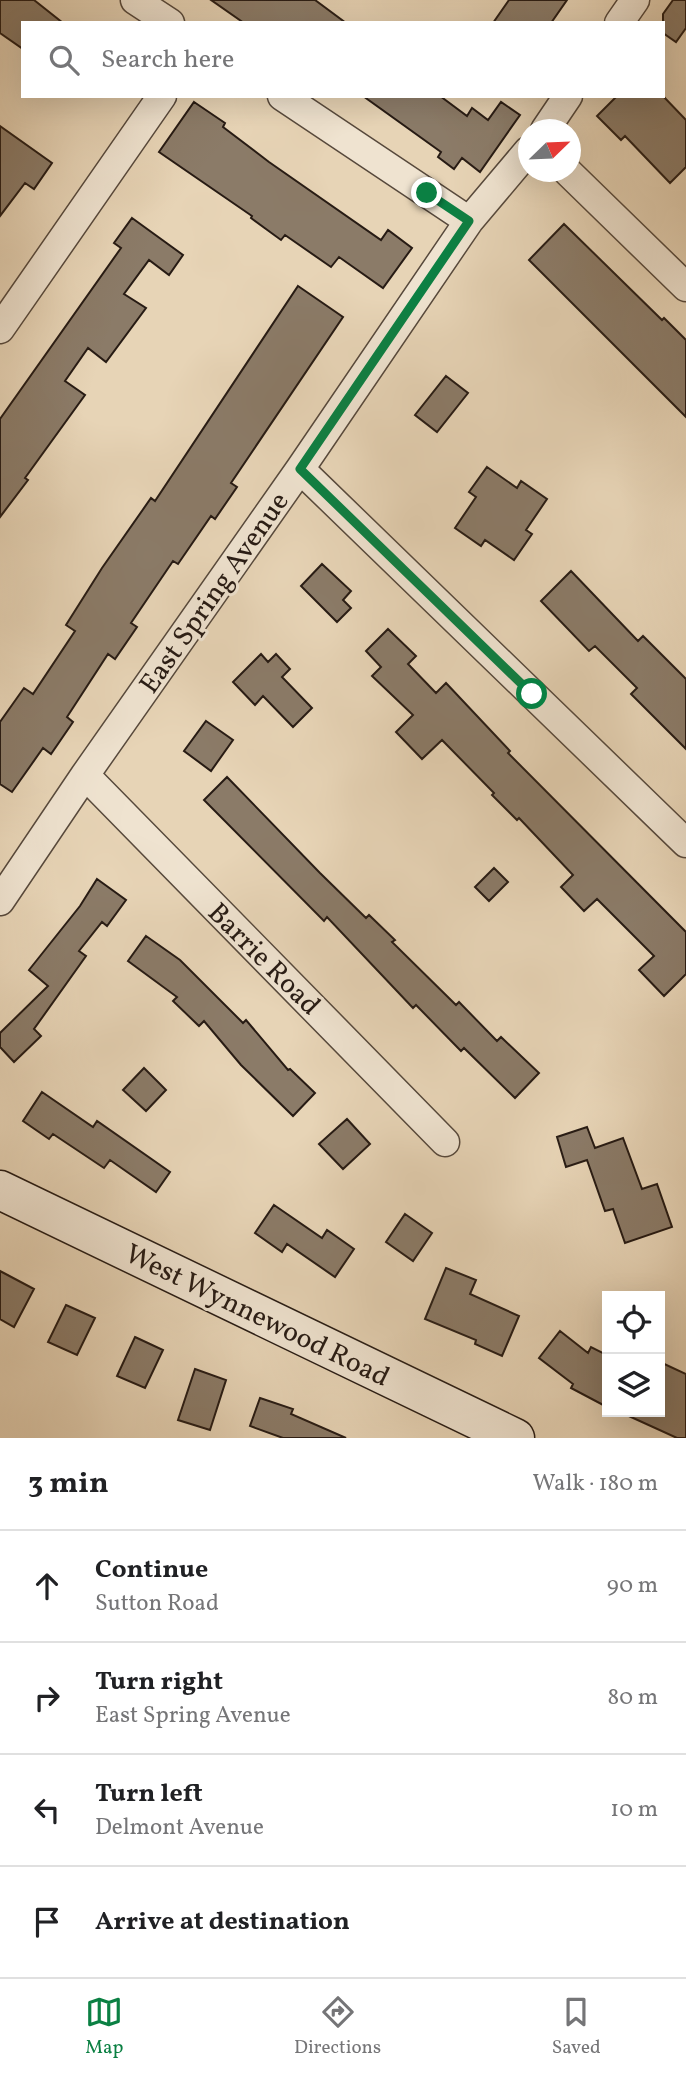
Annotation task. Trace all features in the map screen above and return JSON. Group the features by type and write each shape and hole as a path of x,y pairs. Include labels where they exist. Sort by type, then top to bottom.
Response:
{"main road":[{"name":"West Wynnewood Road","path":"0,1190 515,1438"}],"street":[{"path":"135,0 167,21"},
{"path":"620,21 635,0"},
{"path":"0,329 161,98"},
{"path":"285,98 469,221"},
{"path":"552,119 567,98"},
{"name":"East Spring Avenue","path":"0,901 469,221 518,163"},
{"path":"578,182 686,287"},
{"path":"300,469 686,843"},
{"name":"Barrie Road","path":"85,775 445,1142"}],"building":[{"path":"0,0 34,0 60,21 21,21 21,48 0,33"},
{"path":"211,0 315,0 343,21 241,21"},
{"path":"509,0 567,0 552,21 494,21"},
{"path":"673,0 686,0 686,28 676,42 665,34 663,14"},
{"path":"366,98 443,98 467,116 472,108 488,120 501,102 520,115 480,172 462,158 454,169 438,157 441,152"},
{"path":"615,98 665,98 686,120 686,167 670,183 625,136 621,140 597,116"},
{"path":"194,102 225,123 223,127 269,162 381,240 388,230 412,248 383,288 339,257 331,267 285,235 281,240 251,218 252,216 159,152"},
{"path":"0,126 52,163 34,189 25,183 0,216"},
{"path":"132,218 183,255 169,275 149,260 124,294 146,308 106,362 88,348 65,381 85,395 0,517 0,419 121,248 114,243"},
{"path":"564,224 686,340 686,417 529,260"},
{"path":"298,286 343,317 231,483 237,487 215,519 211,516 178,564 173,561 131,623 137,627 115,659 108,654 67,717 73,722 51,754 43,748 12,792 0,784 0,722 24,688 33,694 75,631 66,625 102,568 151,498 155,501"},
{"path":"446,376 468,393 437,432 415,415"},
{"path":"487,467 517,488 521,481 547,499 526,530 532,534 514,560 485,540 481,546 455,528 476,497 469,492"},
{"path":"322,564 351,591 343,600 351,608 337,622 301,586"},
{"path":"571,571 638,641 643,636 686,679 686,749 631,694 637,688 595,646 589,651 541,601"},
{"path":"388,629 416,656 408,664 436,693 446,683 510,751 508,753 686,932 686,974 664,996 639,970 654,956 597,899 584,911 561,887 573,875 519,818 517,820 492,795 494,793 442,740 422,759 396,732 413,715 372,676 381,667 366,651"},
{"path":"261,654 268,662 276,654 290,669 282,677 312,708 293,727 263,696 255,705 233,682"},
{"path":"206,721 233,740 211,771 184,751"},
{"path":"227,777 366,918 369,915 395,940 392,942 456,1005 459,1002 497,1041 501,1037 539,1073 515,1098 464,1048 461,1051 416,1005 413,1008 327,917 324,921 204,800"},
{"path":"494,868 508,882 489,901 475,887"},
{"path":"97,879 126,900 107,926 102,922 79,951 86,956 34,1029 41,1036 14,1062 0,1047 0,1033 48,986 29,970 80,906"},
{"path":"146,936 180,960 243,1023 246,1020 288,1070 315,1093 293,1116 241,1065 204,1021 199,1026 173,1001 177,997 128,961"},
{"path":"144,1068 166,1090 146,1111 123,1090"},
{"path":"42,1092 93,1127 97,1121 170,1172 156,1192 110,1160 104,1168 53,1134 49,1139 23,1121"},
{"path":"347,1119 370,1144 343,1169 319,1144"},
{"path":"587,1127 595,1148 623,1138 642,1189 657,1184 672,1227 625,1243 613,1209 605,1211 587,1160 566,1167 557,1137"},
{"path":"274,1205 322,1238 327,1230 354,1249 335,1277 287,1244 282,1252 255,1233"},
{"path":"405,1214 432,1233 413,1261 386,1242"},
{"path":"446,1268 476,1280 470,1294 519,1316 502,1356 475,1344 476,1340 425,1319"},
{"path":"0,1271 34,1289 14,1327 0,1319"},
{"path":"66,1305 95,1318 77,1355 48,1342"},
{"path":"560,1331 588,1353 591,1347 602,1352 602,1404 571,1388 573,1384 539,1358"},
{"path":"135,1337 163,1350 145,1388 117,1376"},
{"path":"665,1364 686,1374 686,1438 677,1438 631,1417 665,1417"},
{"path":"195,1369 226,1380 210,1430 178,1420"},
{"path":"260,1398 293,1409 291,1414 346,1438 283,1438 250,1426"}],"route":[{"path":"427,193 469,221 300,469 532,694"}]}
